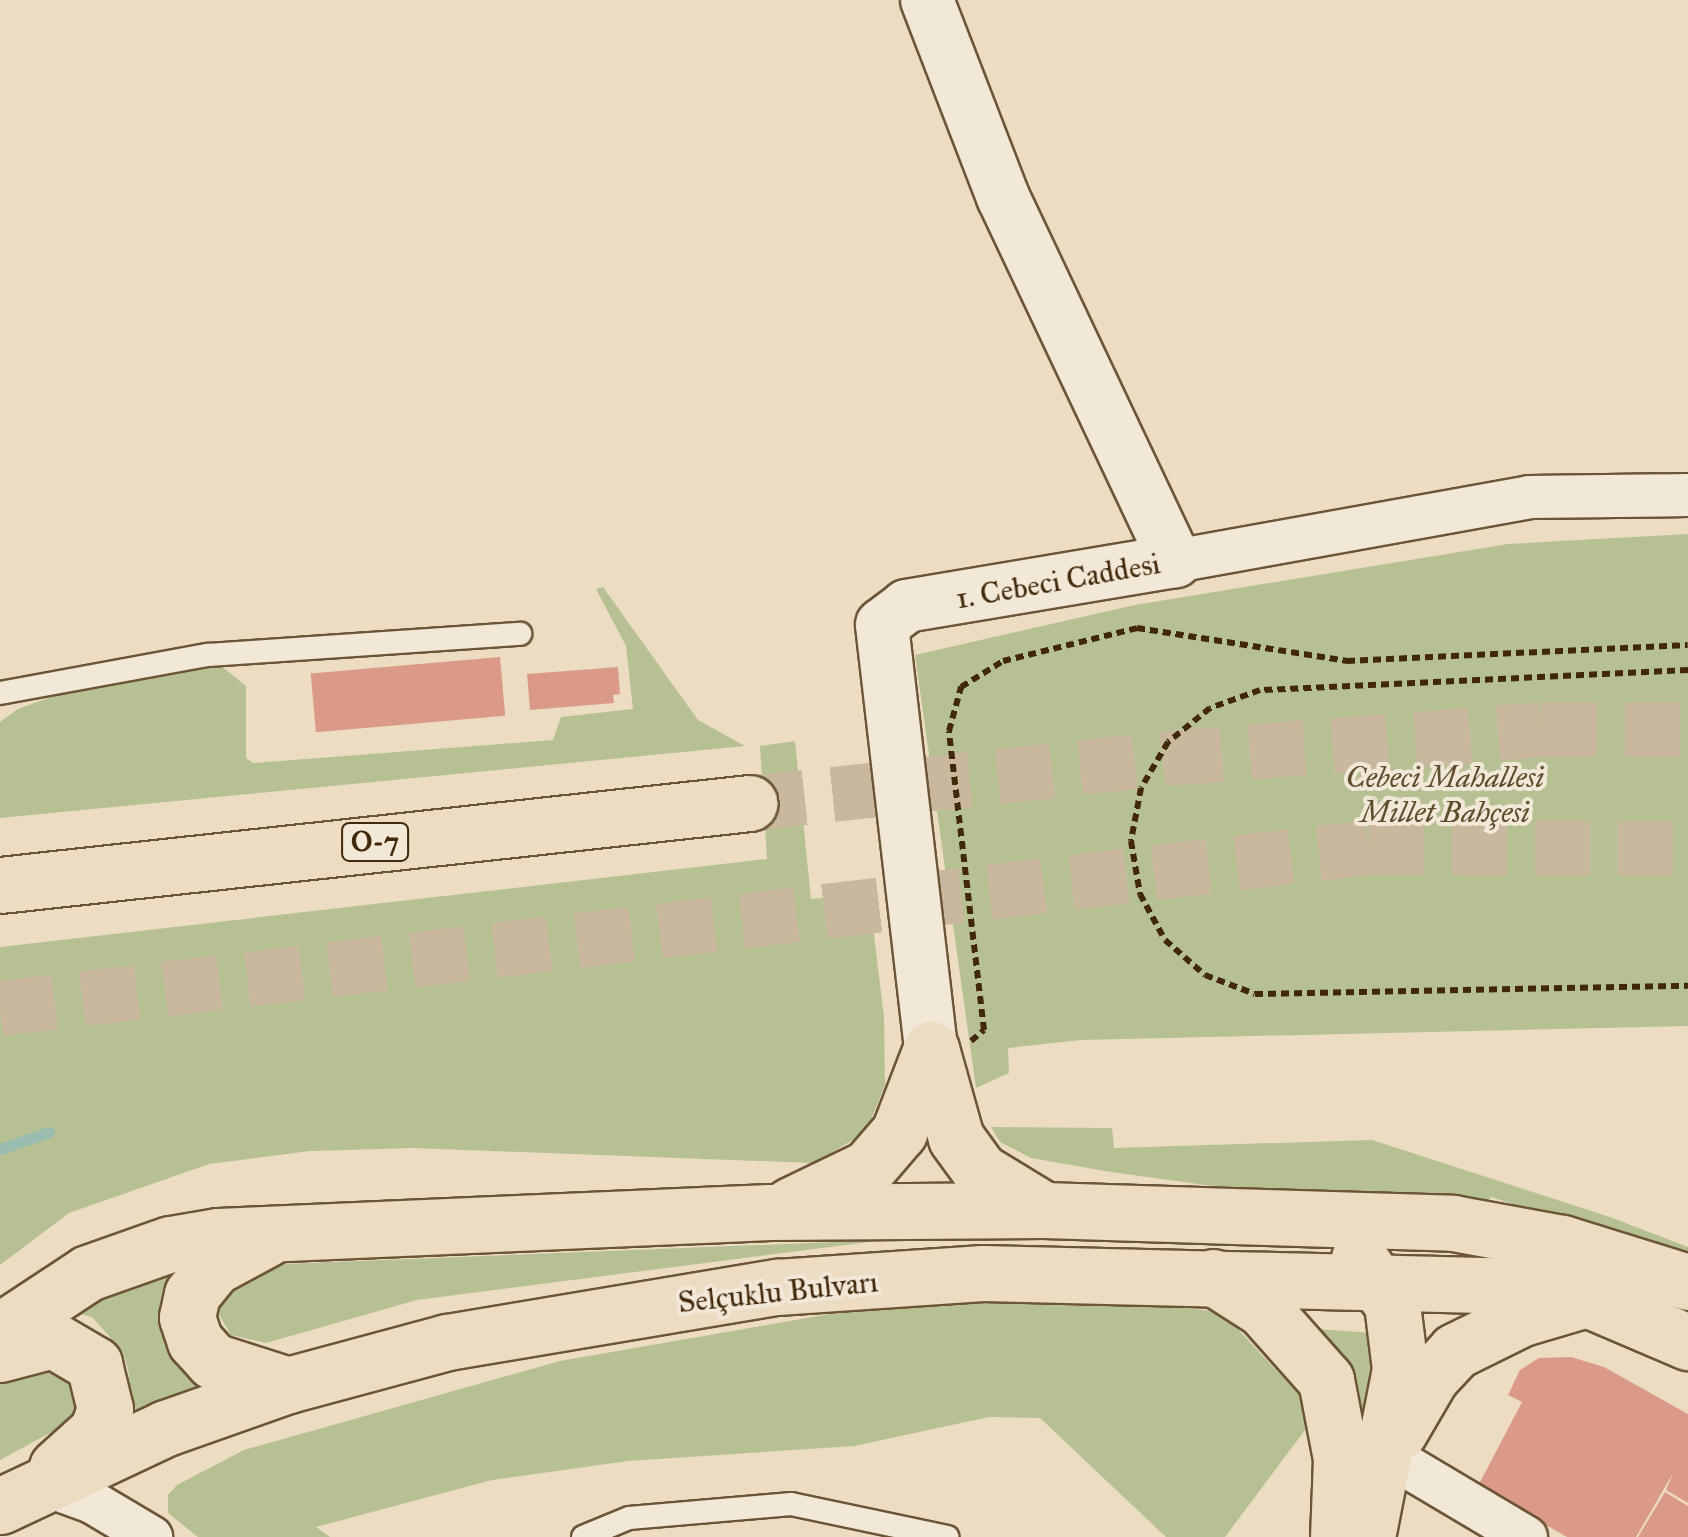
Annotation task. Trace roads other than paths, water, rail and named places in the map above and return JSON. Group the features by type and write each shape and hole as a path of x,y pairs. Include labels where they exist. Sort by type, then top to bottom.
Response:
{"main road":[{"name":"O-7","path":"0,885 750,803"},
{"path":"931,1050 956,1138 980,1171 1044,1210"},
{"path":"769,1212 868,1168 899,1132 931,1050"},
{"path":"0,1331 88,1273 170,1244 282,1230 769,1212 1044,1210 1452,1223 1562,1243 1688,1282"},
{"path":"1298,1219 1350,1248 1380,1284 1398,1323 1400,1370 1386,1454 1366,1537"},
{"path":"282,1230 214,1267 192,1294 187,1317 194,1341 213,1361 288,1385"},
{"name":"Selçuklu Bulvarı","path":"20,1494 166,1428 288,1385 447,1342 777,1287 984,1272 1523,1286 1588,1299 1688,1342"},
{"path":"1213,1277 1262,1310 1326,1380 1340,1445 1338,1537"},
{"path":"1386,1454 1431,1377 1456,1351 1522,1318 1588,1299"},
{"path":"0,1354 53,1340 76,1348 104,1383 105,1409 96,1431 20,1494"}],"street":[{"name":"1. Cebeci Caddesi","path":"927,0 1003,197 1175,560 907,606 882,625 882,673 931,1050"},
{"path":"1175,560 1528,497 1688,495"},
{"path":"1386,1454 1526,1537"},
{"path":"20,1494 92,1502 151,1537"}],"lane":[{"path":"0,693 208,655 520,634"},
{"path":"583,1537 629,1518 791,1504 948,1537"}],"waterway":[{"path":"0,1149 49,1132"}],"tunnel":[{"path":"750,803 1167,758 1542,729 1688,729"},
{"path":"0,1008 1369,847 1688,848"}],"park label":[{"name":"Cebeci Mahallesi Millet Bahçesi","path":"1445,794"}]}
